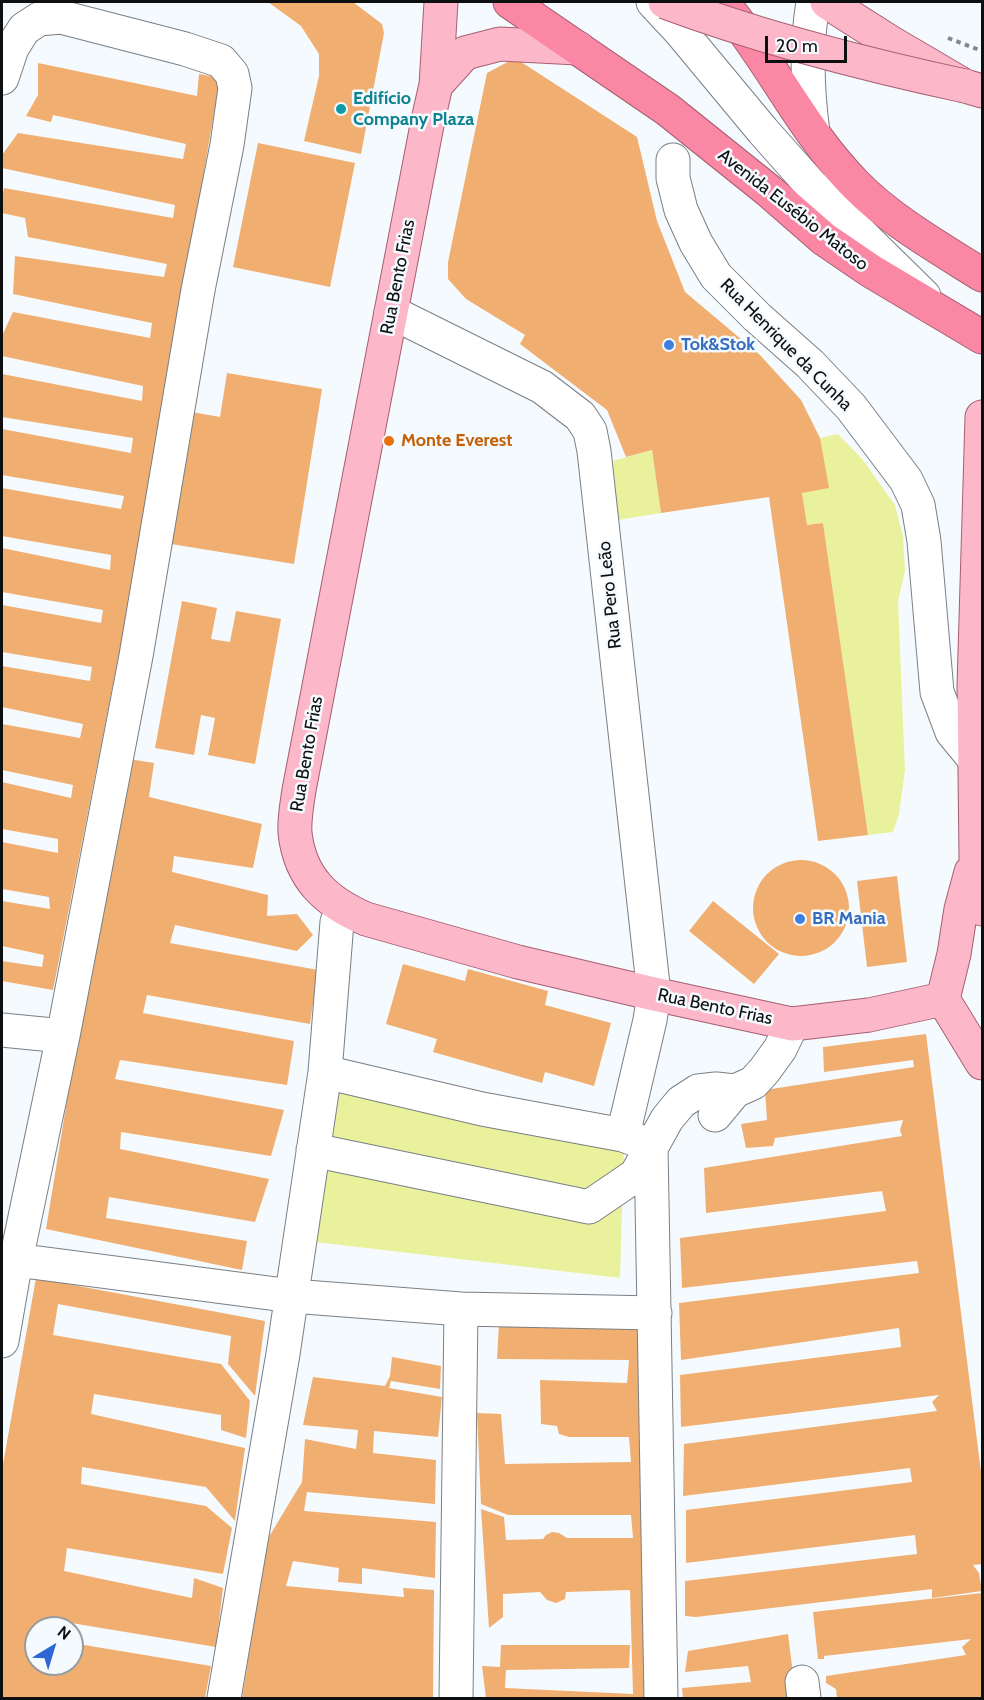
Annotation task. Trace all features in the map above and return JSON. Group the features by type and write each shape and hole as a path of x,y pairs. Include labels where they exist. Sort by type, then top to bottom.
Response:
{"highway":[{"name":"Avenida Eusébio Matoso","path":"510,2 668,110 769,191 824,239 871,272 961,324"},
{"path":"722,2 768,64 818,140 856,186 899,221 982,274"}],"main road":[{"name":"Rua Bento Frias","path":"441,2 436,85 299,790 295,831 300,856 310,878 326,896 347,911 366,919 518,962 792,1024 869,1015 943,999"},
{"path":"665,2 771,38 896,71 974,88"},
{"path":"827,2 890,42 974,88"},
{"path":"436,85 465,53 500,44 578,48"},
{"path":"982,417 974,686 976,859 982,909"},
{"path":"976,859 967,882 943,999 982,1063"}],"street":[{"name":"Avenida Eusébio Matoso","path":"653,2 810,184 961,324"},
{"path":"813,2 808,70 810,108 818,140"},
{"path":"2,78 12,48 24,29 39,19 61,17 185,49 221,61 232,74 235,88 227,145 198,290 136,656 63,1036 16,1260 2,1341"},
{"name":"Rua Henrique da Cunha","path":"673,160 673,178 681,210 696,243 717,276 757,317 810,364 851,407 906,480 918,505 924,541 937,692 952,732 976,761"},
{"name":"Rua Pero Leão","path":"391,312 542,387 580,416 590,432 596,463 654,994 637,1140"},
{"path":"224,1698 283,1354 325,1072 337,922"},
{"path":"325,1072 482,1109 637,1140 667,1119 681,1102 698,1091 716,1089 725,1103 753,1083 780,1050 792,1024"},
{"path":"2,1030 63,1036"},
{"path":"313,1150 589,1207 636,1175 637,1140"},
{"path":"637,1140 655,1313 661,1698"},
{"path":"16,1260 292,1296 461,1309 655,1313"},
{"path":"456,1698 461,1309"}],"green space":[{"path":"838,434 863,460 895,505 903,536 905,571 898,601 905,770 899,814 893,832 868,835 823,523 807,525 802,493 820,438"},
{"path":"652,450 661,513 618,520 613,461"},
{"path":"335,1083 624,1145 620,1278 316,1242"}],"building":[{"name":"Edifício Company Plaza","path":"268,2 353,2 382,24 384,33 361,154 304,141 319,76 319,54 301,26"},
{"path":"515,58 637,137 657,221 685,292 760,355 801,400 820,438 829,488 802,493 807,525 823,523 868,835 818,841 769,497 661,513 652,450 626,457 607,410 520,344 525,335 466,299 448,279 448,262 487,73"},
{"path":"38,63 197,96 199,74 220,78 139,552 53,990 2,981 2,961 42,967 44,955 2,946 2,901 50,909 49,897 2,889 2,842 58,853 58,839 2,829 2,782 71,798 73,785 2,770 2,724 80,738 83,724 2,707 2,666 90,681 92,667 2,652 2,605 101,623 103,610 2,592 2,548 110,570 111,555 2,536 2,488 121,509 124,496 2,475 2,429 131,453 133,438 2,417 2,374 142,401 143,386 2,356 2,336 13,312 150,338 152,323 13,294 15,256 164,277 167,264 28,237 25,218 2,213 2,199 4,188 173,218 175,205 2,168 2,155 18,133 183,159 186,144 53,115 51,122 26,116 38,95"},
{"path":"258,143 355,163 330,287 233,267"},
{"path":"227,373 322,389 294,564 165,543 186,411 220,417"},
{"path":"182,601 217,608 211,639 230,642 236,611 281,619 255,764 208,755 215,718 201,715 194,755 155,748"},
{"path":"123,758 154,763 149,797 262,824 253,868 174,856 172,872 268,895 267,916 297,914 313,935 297,951 175,925 170,943 318,970 310,1024 147,995 143,1013 294,1041 287,1085 120,1060 115,1079 284,1110 271,1156 121,1132 120,1149 269,1179 255,1222 109,1197 106,1218 247,1241 242,1270 46,1229"},
{"path":"801,860 819,864 835,874 845,890 849,908 845,926 835,942 819,952 801,956 783,952 767,942 757,926 753,908 757,890 767,874 783,864"},
{"path":"897,876 907,962 867,967 857,881"},
{"path":"713,901 779,954 754,984 689,931"},
{"path":"403,964 465,981 468,969 548,991 545,1005 611,1023 594,1086 545,1072 542,1083 433,1052 437,1039 386,1024"},
{"path":"926,1034 982,1480 982,1564 973,1565 979,1573 982,1591 932,1598 932,1589 696,1617 685,1616 685,1581 917,1554 915,1535 686,1563 686,1510 912,1482 910,1468 683,1496 684,1444 937,1411 932,1402 939,1395 681,1427 680,1375 901,1347 899,1328 681,1360 679,1303 919,1273 917,1261 682,1288 680,1238 886,1211 882,1191 706,1213 704,1168 902,1136 900,1130 903,1120 775,1138 773,1146 746,1148 741,1124 767,1120 765,1090 914,1067 913,1060 824,1072 823,1047"},
{"path":"36,1278 265,1321 255,1396 228,1364 231,1336 58,1304 53,1335 221,1364 250,1401 246,1438 221,1430 221,1415 94,1394 91,1414 245,1448 235,1521 206,1487 82,1467 81,1484 206,1506 232,1528 223,1574 67,1548 64,1571 192,1598 194,1578 223,1588 216,1647 84,1625 84,1616 24,1616 24,1676 84,1676 84,1645 211,1666 205,1698 2,1698 2,1470"},
{"path":"499,1323 647,1327 656,1698 486,1698 482,1666 500,1667 501,1645 630,1645 629,1668 506,1670 505,1688 633,1694 630,1590 566,1592 565,1599 556,1603 547,1600 540,1592 503,1594 503,1617 489,1628 481,1509 504,1517 506,1540 543,1539 552,1532 567,1538 633,1538 631,1515 508,1515 481,1504 477,1413 501,1414 505,1464 631,1462 629,1437 569,1437 559,1434 557,1426 541,1424 540,1380 627,1383 629,1360 497,1359"},
{"path":"392,1357 441,1366 440,1389 391,1381 389,1388 442,1397 438,1437 374,1431 373,1453 436,1460 435,1504 307,1492 304,1511 436,1522 435,1578 362,1568 362,1584 338,1582 339,1568 293,1561 286,1586 404,1597 403,1588 434,1590 433,1698 242,1698 267,1540 302,1482 305,1439 356,1449 358,1430 303,1425 313,1377 385,1386 390,1376"},
{"path":"982,1593 982,1698 837,1698 836,1689 826,1683 826,1676 966,1655 962,1647 971,1639 824,1656 824,1659 818,1659 813,1612"},
{"path":"788,1634 796,1698 683,1698 682,1688 751,1682 748,1666 685,1672 688,1651"}],"place":[{"name":"Edifício Company Plaza","path":"341,109"},
{"name":"Tok&Stok","path":"669,345"},
{"name":"Monte Everest","path":"389,441"},
{"name":"BR Mania","path":"800,919"}]}
